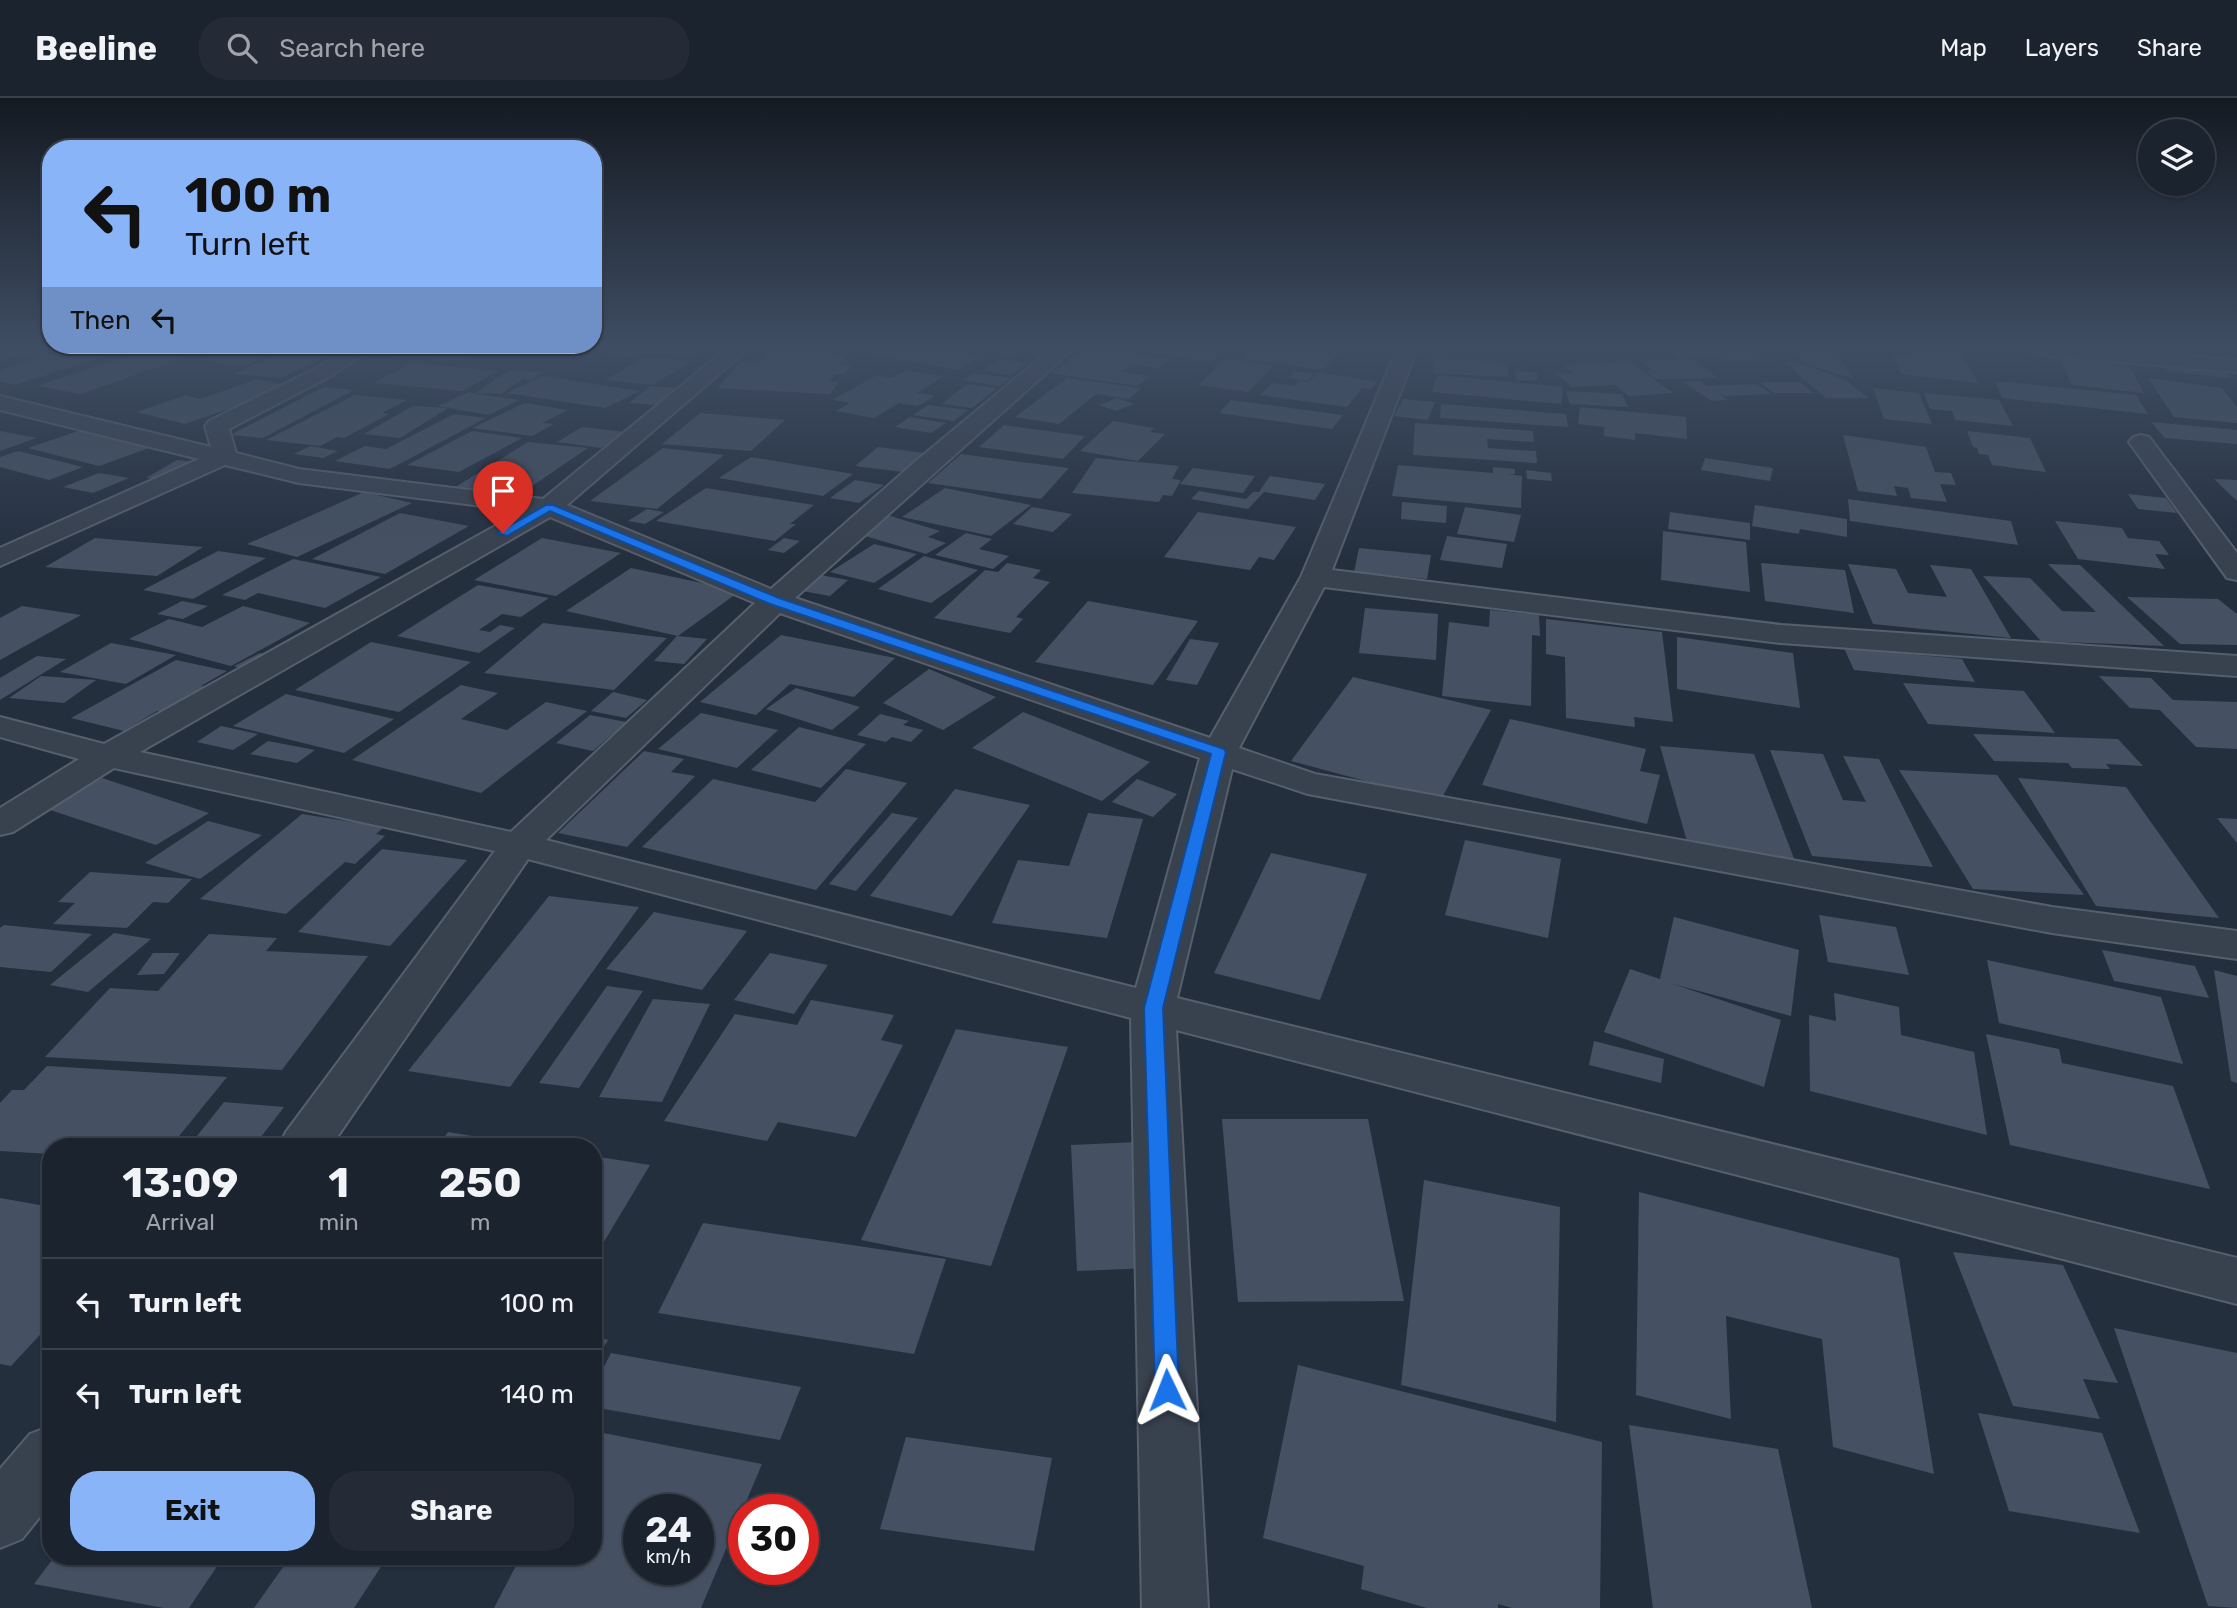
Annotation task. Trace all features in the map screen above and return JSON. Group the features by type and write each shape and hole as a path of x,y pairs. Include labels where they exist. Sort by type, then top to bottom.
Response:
{"street":[{"path":"73,419 299,475 549,507 775,601 1308,783 2052,920 2237,945"},
{"path":"225,456 217,426 230,419"},
{"path":"0,824 108,756 549,507 654,419"},
{"path":"309,1138 519,845 775,601 980,419"},
{"path":"1174,1608 1153,1008 1219,752 1315,577 1379,419"},
{"path":"2141,442 2237,572"},
{"path":"0,558 225,456"},
{"path":"1315,577 1782,634 2237,666"},
{"path":"0,727 108,756 519,845 2237,1281"},
{"path":"0,1517 42,1466"}],"building":[{"path":"167,419 198,419 185,424"},
{"path":"260,419 298,419 263,438 230,435"},
{"path":"307,419 379,419 344,438 337,437 320,446 266,440"},
{"path":"389,419 430,419 400,438 364,434"},
{"path":"443,419 483,419 390,469 335,461 365,446 386,449"},
{"path":"490,419 549,419 542,423 554,424 532,436 472,428"},
{"path":"692,419 785,420 751,451 662,444"},
{"path":"906,419 946,423 931,433 895,427"},
{"path":"1031,419 1065,419 1059,424"},
{"path":"1265,419 1339,419 1332,429"},
{"path":"1461,419 1567,419 1568,427"},
{"path":"1579,419 1686,419 1687,439 1635,433 1635,440 1604,436 1604,427 1578,424"},
{"path":"1888,419 1930,419 1932,424"},
{"path":"2009,419 2013,426 1955,420"},
{"path":"2200,419 2237,419 2237,423"},
{"path":"1113,421 1154,428 1150,432 1165,434 1138,461 1080,451"},
{"path":"2151,422 2237,430 2237,444 2165,438"},
{"path":"1415,423 1533,431 1534,442 1487,439 1488,448 1536,451 1537,463 1413,455"},
{"path":"1004,425 1085,436 1063,459 979,447"},
{"path":"582,427 625,432 601,448 557,442"},
{"path":"81,430 152,447 99,466 28,448"},
{"path":"0,431 36,438 0,451"},
{"path":"472,431 522,438 459,472 407,465"},
{"path":"1967,431 2030,438 2046,472 1992,465 1988,455 1979,454 1977,448 1973,447"},
{"path":"1843,435 1926,447 1935,472 1951,473 1956,485 1940,484 1947,502 1911,498 1908,488 1894,486 1897,496 1858,491"},
{"path":"528,442 588,448 516,497 452,489"},
{"path":"310,446 338,451 323,458 294,454"},
{"path":"878,447 925,453 903,472 855,466"},
{"path":"663,448 724,455 657,509 590,501"},
{"path":"18,451 83,467 49,480 0,467 0,457"},
{"path":"961,454 1069,468 1041,499 928,483"},
{"path":"751,457 853,474 823,496 719,478"},
{"path":"1096,458 1179,466 1172,479 1181,480 1172,496 1163,495 1159,502 1072,493"},
{"path":"1705,458 1773,468 1770,481 1701,470"},
{"path":"177,460 197,462 167,479 146,478"},
{"path":"1398,465 1493,473 1493,467 1515,469 1515,474 1508,474 1522,476 1521,508 1392,496"},
{"path":"1193,468 1255,476 1243,493 1180,484"},
{"path":"1526,470 1551,473 1552,481 1527,479"},
{"path":"99,473 129,478 93,493 63,487"},
{"path":"1270,476 1325,484 1315,500 1264,492 1248,509 1191,499 1199,491 1246,499 1253,492 1259,492"},
{"path":"2214,479 2237,480 2237,501"},
{"path":"855,480 884,485 859,503 830,498"},
{"path":"706,488 814,505 790,524 796,524 775,541 656,521"},
{"path":"945,488 1031,505 991,536 902,517"},
{"path":"364,492 412,503 297,557 247,544"},
{"path":"2128,494 2166,498 2177,513 2138,509"},
{"path":"1848,499 2011,521 2018,545 1850,521"},
{"path":"1402,502 1447,506 1446,523 1401,519"},
{"path":"1755,505 1847,519 1847,537 1800,529 1799,534 1752,526"},
{"path":"1032,507 1072,514 1053,532 1013,524"},
{"path":"1465,507 1521,515 1514,542 1457,534"},
{"path":"647,509 664,512 645,524 628,521"},
{"path":"1198,512 1296,527 1274,560 1259,557 1250,570 1164,557"},
{"path":"1670,512 1750,523 1750,540 1668,529"},
{"path":"400,513 469,526 385,574 312,559"},
{"path":"887,515 940,531 928,537 946,543 926,554 855,533"},
{"path":"2055,521 2122,528 2128,538 2159,541 2169,555 2155,554 2165,569 2078,559"},
{"path":"1663,531 1746,542 1750,592 1661,580"},
{"path":"966,533 992,539 979,549 1009,556 993,569 935,555"},
{"path":"1447,536 1507,544 1502,568 1440,560"},
{"path":"95,538 203,547 157,576 45,567"},
{"path":"542,538 621,553 556,596 474,580"},
{"path":"784,538 800,541 784,553 768,550"},
{"path":"874,544 917,554 874,583 830,572"},
{"path":"1359,548 1431,555 1427,579 1354,572"},
{"path":"218,551 266,558 193,599 143,590"},
{"path":"924,556 978,570 931,603 878,589"},
{"path":"293,559 381,577 325,608 258,593 245,600 222,595"},
{"path":"1007,563 1041,570 1033,578 1050,582 1016,617 1023,619 1010,633 934,618 985,570 998,572"},
{"path":"1761,563 1845,570 1854,613 1765,601"},
{"path":"1848,564 1896,569 1908,593 1947,597 1930,565 1971,569 2011,638 1873,624"},
{"path":"2048,564 2080,565 2164,646 2041,641 1983,576 2030,578 2062,611 2096,612"},
{"path":"631,568 740,591 678,636 566,611"},
{"path":"820,575 848,580 830,596 802,591"},
{"path":"478,585 549,598 521,617 502,614 479,630 490,632 500,625 515,628 479,653 397,636"},
{"path":"2127,597 2218,599 2237,614 2237,645 2180,644"},
{"path":"182,601 208,606 183,619 157,614"},
{"path":"1088,601 1198,621 1153,685 1035,662"},
{"path":"22,606 81,615 0,660 0,618"},
{"path":"243,606 310,623 231,666 129,639 169,619 202,627"},
{"path":"1365,608 1438,614 1436,660 1359,653"},
{"path":"1490,610 1539,615 1540,636 1532,635 1531,706 1442,696 1449,622 1489,627"},
{"path":"1546,619 1662,632 1673,722 1634,717 1635,727 1566,718 1565,657 1546,654"},
{"path":"543,623 667,638 614,690 484,673"},
{"path":"781,635 895,658 854,697 790,684 756,715 700,702"},
{"path":"677,636 707,639 684,664 654,661"},
{"path":"1677,637 1793,653 1800,708 1677,689"},
{"path":"1190,639 1219,643 1197,685 1166,680"},
{"path":"371,642 471,662 399,712 295,690"},
{"path":"111,643 176,655 126,684 60,672"},
{"path":"1844,648 1962,659 1975,682 1854,670"},
{"path":"260,653 276,659 250,672 234,666"},
{"path":"37,656 66,659 0,700 0,678"},
{"path":"176,660 227,671 201,686 219,690 176,716 157,711 124,731 71,718"},
{"path":"929,669 996,697 943,730 883,703"},
{"path":"41,676 96,680 64,703 9,698"},
{"path":"2099,676 2151,678 2173,700 2237,702 2237,749 2196,747 2160,710 2130,708"},
{"path":"1353,677 1491,710 1440,801 1291,761"},
{"path":"1903,683 2024,691 2055,733 1928,724"},
{"path":"461,685 498,693 461,719 507,730 546,702 587,711 481,793 352,760"},
{"path":"796,688 860,707 832,730 766,709"},
{"path":"613,692 647,700 626,718 591,711"},
{"path":"286,694 394,719 344,753 233,726"},
{"path":"1023,712 1150,762 1102,801 972,748"},
{"path":"701,713 778,730 737,768 658,749"},
{"path":"880,714 909,721 903,725 923,730 911,742 892,737 886,742 857,735"},
{"path":"590,715 626,722 593,751 556,743"},
{"path":"1510,719 1646,749 1640,771 1660,775 1647,824 1482,785"},
{"path":"221,726 258,734 233,750 197,742"},
{"path":"799,727 866,744 821,788 751,770"},
{"path":"1973,734 2118,739 2143,766 2106,764 2110,769 2072,768 2068,763 1994,761"},
{"path":"268,741 315,750 297,763 250,754"},
{"path":"1660,746 1754,754 1795,861 1690,852"},
{"path":"1770,750 1823,754 1843,800 1866,802 1843,756 1879,759 1933,867 1812,856"},
{"path":"644,751 684,759 671,772 695,776 627,847 558,833"},
{"path":"846,769 907,783 816,890 642,847 713,779 815,802"},
{"path":"1899,770 1997,775 2084,895 1973,889"},
{"path":"102,778 209,813 156,845 47,809"},
{"path":"2018,778 2126,787 2219,918 2096,906"},
{"path":"1137,779 1177,794 1153,817 1112,802"},
{"path":"955,789 1030,805 952,916 870,896"},
{"path":"892,813 918,818 856,891 829,884"},
{"path":"1088,813 1143,819 1107,938 992,923 1018,860 1069,866"},
{"path":"302,814 384,827 376,834 385,836 355,864 345,862 286,914 200,899"},
{"path":"2217,818 2237,819 2237,843"},
{"path":"208,821 262,835 200,879 145,863"},
{"path":"1465,840 1561,859 1548,938 1445,915"},
{"path":"382,849 467,860 390,946 298,932"},
{"path":"1271,853 1367,874 1320,1000 1214,973"},
{"path":"90,872 192,879 168,903 153,902 127,928 53,924 75,903 58,902"},
{"path":"549,896 639,907 510,1087 408,1071"},
{"path":"654,912 747,931 702,990 606,969"},
{"path":"1819,915 1896,927 1909,975 1828,962"},
{"path":"1674,917 1799,950 1791,1016 1673,984 1781,1020 1764,1087 1604,1032 1630,969 1660,979"},
{"path":"4,925 92,934 51,972 0,967 0,928"},
{"path":"114,933 151,939 88,992 50,985"},
{"path":"209,934 277,938 266,951 368,956 282,1070 45,1057 110,988 158,991"},
{"path":"2102,950 2195,966 2209,998 2114,981"},
{"path":"153,953 180,953 164,974 137,975"},
{"path":"770,953 828,965 794,1014 734,1000"},
{"path":"1987,960 2161,997 2183,1064 1999,1023"},
{"path":"2214,970 2237,976 2237,1083 2231,1081"},
{"path":"607,986 643,991 579,1088 539,1083"},
{"path":"1834,993 1899,1007 1901,1035 1974,1052 1987,1135 1810,1091 1809,1015 1836,1021"},
{"path":"653,999 710,1004 662,1102 599,1097"},
{"path":"811,1000 894,1015 881,1040 903,1045 856,1137 778,1122 767,1141 664,1121 735,1014 797,1025"},
{"path":"956,1029 1068,1047 991,1266 861,1240"},
{"path":"1986,1034 2059,1049 2062,1063 2173,1086 2210,1189 2010,1145"},
{"path":"1594,1041 1664,1059 1661,1083 1589,1065"},
{"path":"47,1066 227,1077 177,1138 42,1138 42,1153 0,1151 0,1103 12,1090 24,1090"},
{"path":"224,1102 284,1107 260,1138 195,1138"},
{"path":"1222,1119 1368,1119 1404,1301 1238,1302"},
{"path":"448,1132 484,1138 444,1138"},
{"path":"1138,1142 1151,1268 1077,1271 1071,1145"},
{"path":"602,1157 650,1165 602,1245"},
{"path":"1424,1180 1560,1207 1556,1422 1401,1385"},
{"path":"1639,1192 1899,1258 1934,1474 1833,1447 1822,1339 1726,1316 1731,1419 1636,1395"},
{"path":"0,1198 42,1205 42,1333 11,1366 0,1364"},
{"path":"703,1223 946,1259 914,1354 658,1313"},
{"path":"1953,1252 2063,1265 2118,1383 2083,1379 2100,1419 2013,1406"},
{"path":"2114,1328 2237,1353 2237,1608 2208,1606"},
{"path":"602,1338 608,1340 602,1350"},
{"path":"611,1353 801,1387 780,1440 602,1409 602,1370"},
{"path":"1298,1365 1602,1442 1600,1608 1512,1608 1498,1604 1498,1608 1427,1608 1361,1589 1364,1566 1263,1538"},
{"path":"1978,1413 2102,1433 2140,1533 2009,1511"},
{"path":"1629,1425 1778,1449 1812,1608 1653,1608"},
{"path":"602,1433 762,1464 749,1494 728,1494 728,1544 714,1577 714,1494 623,1494 623,1585 711,1585 701,1608 494,1608 516,1565 602,1565"},
{"path":"906,1437 1052,1458 1034,1551 880,1529"},
{"path":"48,1565 218,1565 189,1608 164,1608 34,1584"},
{"path":"285,1565 382,1565 354,1608 254,1608"}],"route":[{"path":"503,533 549,507 775,601 1219,752 1153,1008 1167,1390"}]}
